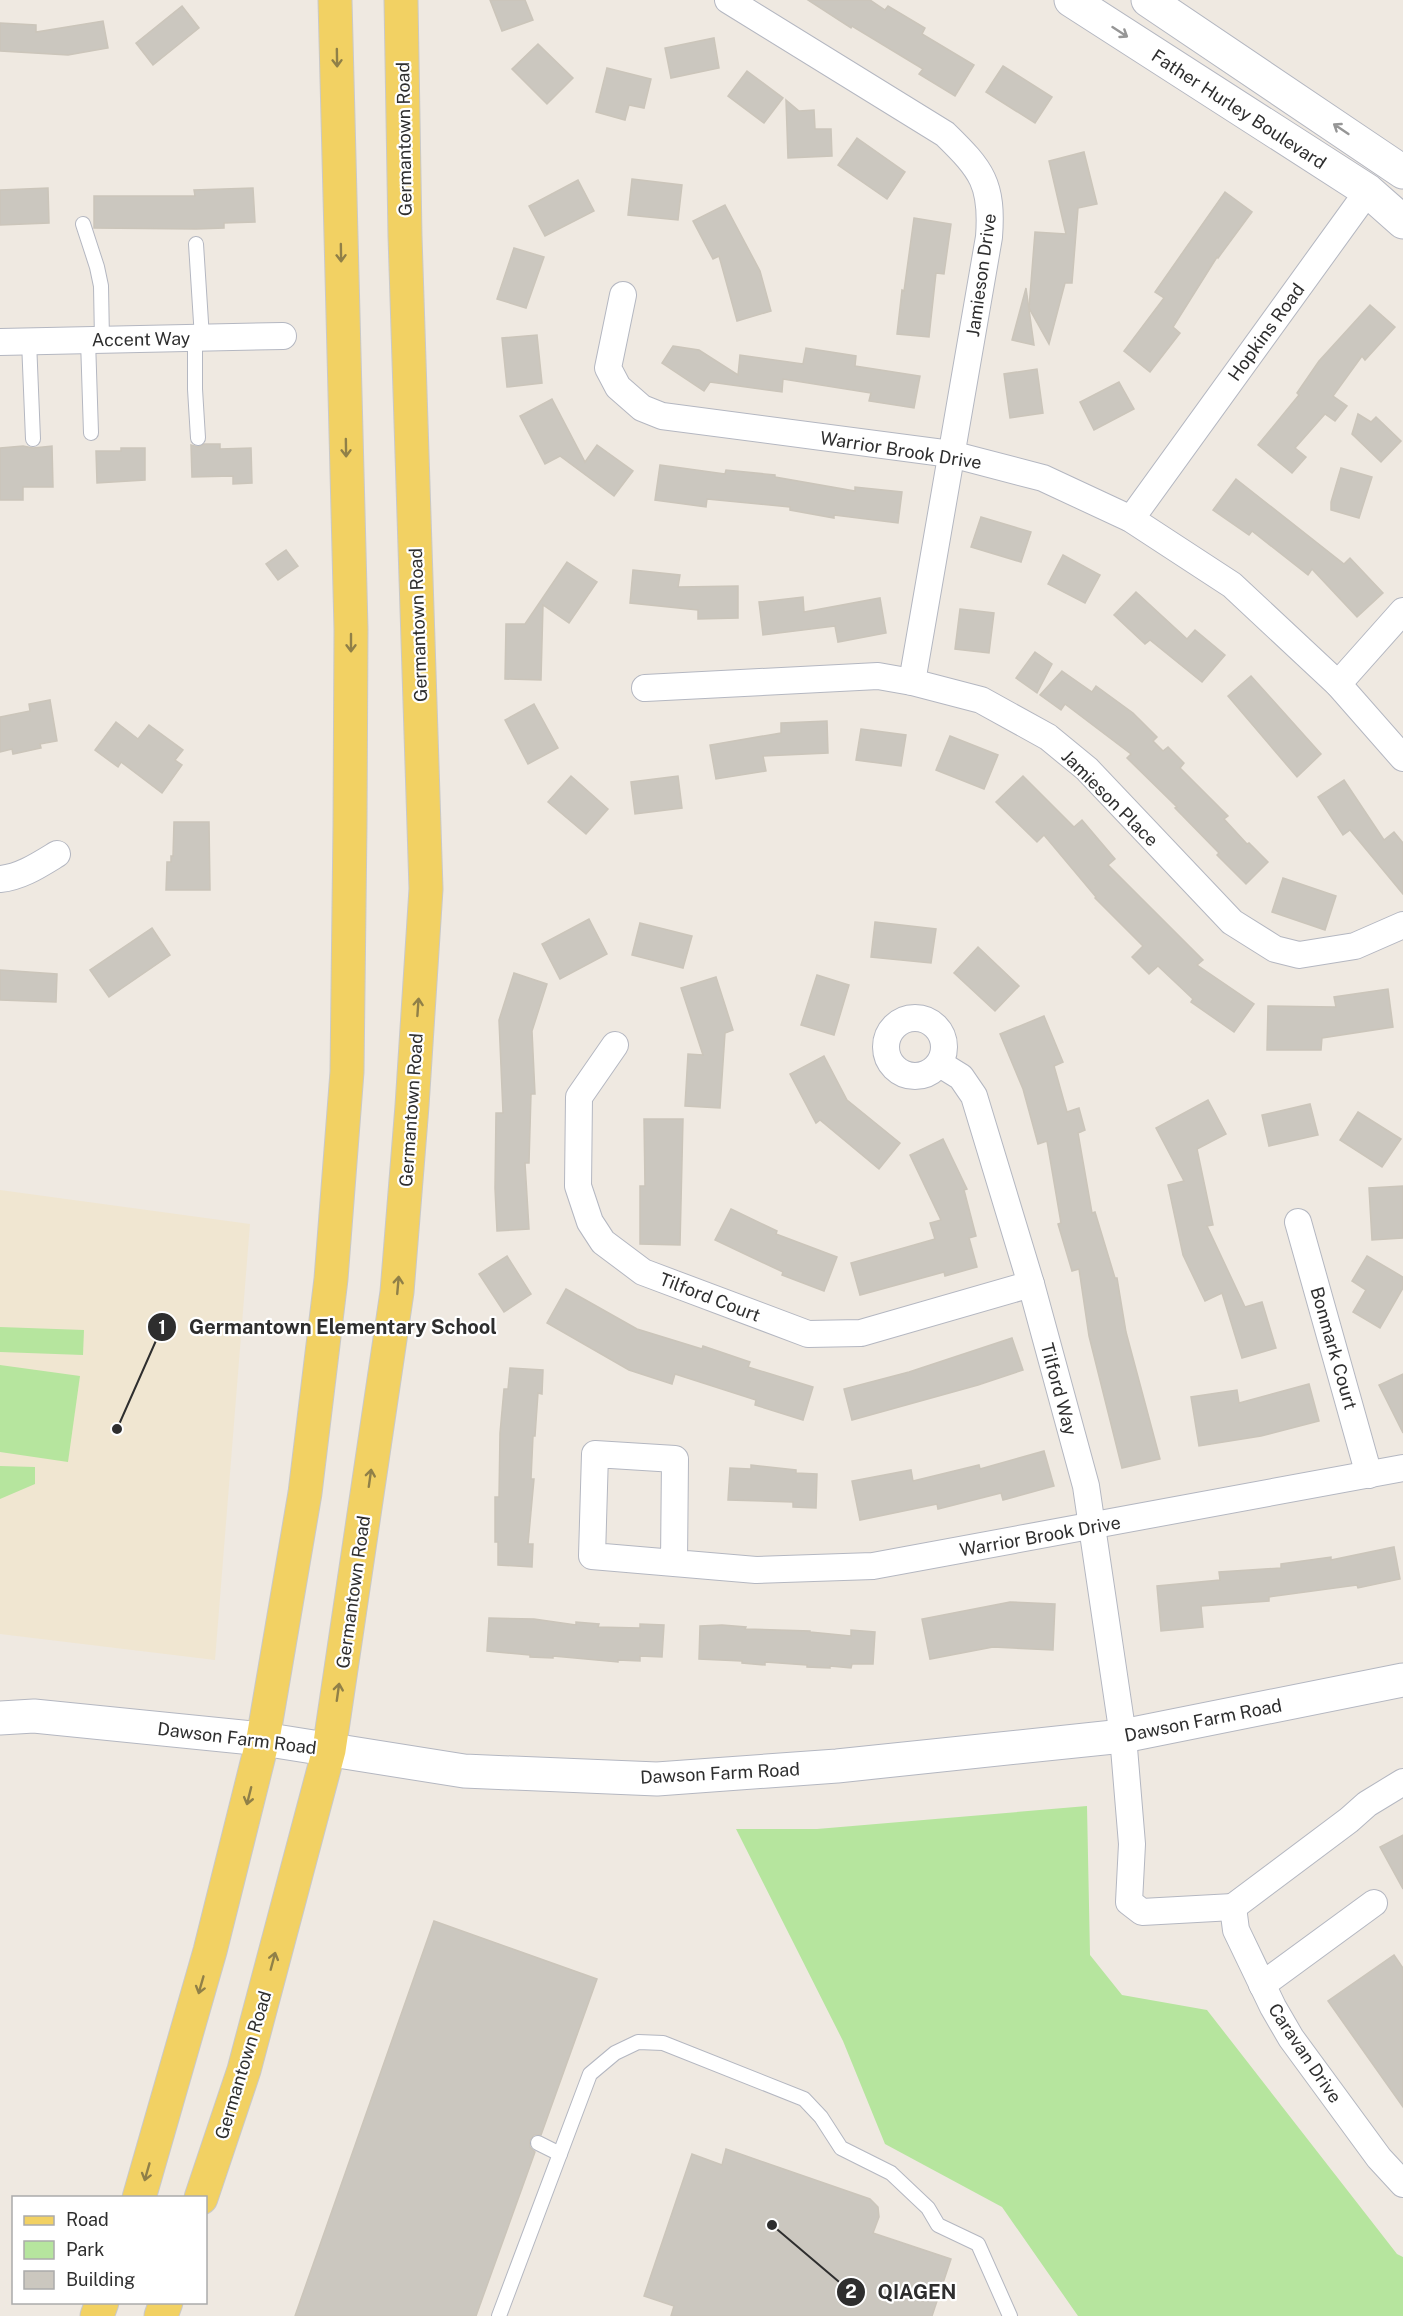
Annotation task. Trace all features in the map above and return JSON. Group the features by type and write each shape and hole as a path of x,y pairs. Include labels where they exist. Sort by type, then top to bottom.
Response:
{"main road":[{"path":"140,2196 210,1951 263,1739 306,1482 331,1279 347,1071 351,629 335,0"},
{"name":"Germantown Road","path":"202,2196 244,2070 329,1750 398,1292 426,889 405,236 401,0"}],"street":[{"name":"Jamieson Drive","path":"728,0 945,134 972,161 986,186 991,211 989,237 912,682"},
{"name":"Father Hurley Boulevard","path":"1071,0 1368,191 1403,222"},
{"path":"1148,0 1398,160"},
{"name":"Hopkins Road","path":"1131,519 1368,191 1398,160"},
{"name":"Warrior Brook Drive","path":"623,294 608,368 618,387 642,408 663,416 951,454 1043,478 1131,519 1232,585 1338,684 1403,758"},
{"name":"Accent Way","path":"0,342 283,336"},
{"path":"1338,684 1403,611"},
{"name":"Jamieson Place","path":"645,688 878,676 912,682 981,700 1048,737 1087,770 1232,922 1275,949 1299,955 1355,946 1403,925"},
{"path":"0,879 11,878 34,868 57,854"},
{"name":"Tilford Court","path":"615,1045 579,1097 578,1186 590,1222 603,1242 643,1272 808,1334 861,1333 1031,1284"},
{"name":"Tilford Way","path":"940,1064 961,1077 974,1095 1031,1284 1086,1486 1124,1736"},
{"name":"Bonmark Court","path":"1298,1221 1369,1475"},
{"name":"Warrior Brook Drive","path":"674,1563 675,1459 595,1454 592,1556 674,1563 756,1570 873,1566 1403,1468"},
{"name":"Dawson Farm Road","path":"0,1718 34,1716 263,1739 464,1771 657,1779 837,1766 1124,1736 1403,1680"},
{"name":"Dawson Farm Road","path":"0,1695 34,1716"},
{"path":"1124,1736 1132,1844 1129,1902 1142,1912 1233,1907 1367,1804 1403,1782"},
{"path":"1262,1985 1374,1903"},
{"name":"Caravan Drive","path":"1233,1907 1236,1930 1291,2038 1379,2158 1403,2184"}],"lane":[{"path":"83,224 97,267 100,286 91,433"},
{"path":"196,244 198,338 195,389 198,438"},
{"path":"29,341 33,439"},
{"path":"499,2316 590,2074 615,2053 638,2042 663,2043 804,2099 821,2117 841,2148 891,2173 928,2208 938,2225 978,2244 1010,2316"},
{"path":"538,2143 560,2154"}],"shaded area":[{"path":"0,1190 250,1224 215,1660 0,1634"}],"green space":[{"path":"0,1327 84,1330 83,1355 0,1352"},
{"path":"0,1365 80,1376 68,1462 0,1452"},
{"path":"0,1466 35,1467 35,1484 0,1499"},
{"path":"1087,1806 1090,1955 1122,1995 1207,2010 1397,2254 1403,2257 1403,2316 1078,2316 1002,2207 885,2144 843,2041 736,1829 817,1829"}],"building":[{"path":"490,0 525,0 533,20 502,31"},
{"path":"808,0 870,0 885,10 888,6 925,28 922,34 974,65 955,96 919,74 923,69 852,26 851,28"},
{"path":"182,6 199,28 153,65 136,43"},
{"path":"103,21 108,48 68,55 0,51 0,23 36,25 36,32"},
{"path":"714,38 719,68 671,78 665,48"},
{"path":"538,44 573,78 547,104 512,69"},
{"path":"1003,66 1052,97 1035,123 986,92"},
{"path":"607,68 651,79 644,108 629,105 625,120 596,112"},
{"path":"747,71 783,98 764,123 728,96"},
{"path":"786,100 799,111 814,110 815,129 831,129 832,156 788,158"},
{"path":"857,138 905,172 887,199 838,165"},
{"path":"1084,152 1097,204 1078,208 1072,283 1065,283 1049,344 1029,308 1035,232 1066,234 1049,161"},
{"path":"632,179 682,185 678,220 628,215"},
{"path":"578,180 594,211 545,236 529,206"},
{"path":"48,188 49,223 0,225 0,190"},
{"path":"253,188 255,222 224,223 224,228 94,228 94,196 195,196 194,190"},
{"path":"1225,192 1252,212 1217,257 1173,327 1180,333 1150,372 1124,351 1164,298 1155,292"},
{"path":"725,205 760,271 771,311 737,321 719,256 713,259 693,221"},
{"path":"914,218 951,224 944,274 936,273 929,337 897,334"},
{"path":"514,248 544,257 526,308 497,299"},
{"path":"1026,288 1034,345 1012,340"},
{"path":"1370,305 1395,327 1365,360 1362,356 1333,396 1347,406 1335,421 1325,414 1295,448 1306,457 1292,473 1258,445 1299,395 1297,393 1319,361"},
{"path":"537,335 542,383 507,387 502,338"},
{"path":"673,346 699,350 738,375 740,355 803,364 806,348 856,356 855,366 920,376 914,408 869,401 871,393 783,379 782,392 710,382 704,391 662,363"},
{"path":"1037,369 1043,413 1010,418 1004,374"},
{"path":"1119,382 1134,409 1094,430 1080,402"},
{"path":"552,399 585,462 597,445 633,471 614,496 560,456 545,464 520,416"},
{"path":"1358,414 1371,422 1376,417 1401,441 1381,462 1352,434"},
{"path":"204,444 220,444 220,449 251,448 252,483 233,484 233,476 192,477 191,445 198,447"},
{"path":"23,446 33,448 52,446 53,487 23,487 23,500 0,500 0,448"},
{"path":"121,448 145,448 145,480 97,483 96,451 121,451"},
{"path":"660,465 725,474 726,470 775,475 775,477 855,491 855,487 902,492 898,523 834,515 834,518 790,510 790,507 707,499 706,507 655,500"},
{"path":"1341,468 1372,477 1359,518 1331,510 1331,502"},
{"path":"1236,479 1344,564 1350,558 1383,593 1357,617 1312,569 1308,575 1252,531 1249,535 1213,510"},
{"path":"981,517 1031,532 1021,562 971,547"},
{"path":"286,550 298,566 278,580 266,564"},
{"path":"1063,555 1100,575 1085,603 1048,584"},
{"path":"567,562 597,582 569,623 543,605 541,680 505,679 506,624 525,624"},
{"path":"633,570 680,575 678,587 738,586 738,618 698,619 698,610 630,603"},
{"path":"1136,592 1187,639 1195,630 1225,655 1202,682 1150,640 1145,644 1114,615"},
{"path":"803,597 804,612 880,598 886,633 838,642 835,626 763,635 759,602"},
{"path":"960,609 994,613 989,653 955,649"},
{"path":"1035,652 1052,664 1037,693 1016,678"},
{"path":"1062,671 1092,692 1096,686 1133,713 1157,737 1153,741 1163,751 1168,747 1184,763 1180,768 1228,816 1224,819 1247,844 1249,843 1268,862 1246,884 1217,855 1219,853 1175,808 1177,807 1127,758 1131,754 1065,704 1061,710 1040,695"},
{"path":"1251,676 1321,754 1297,777 1228,696"},
{"path":"50,700 57,741 40,744 41,748 13,754 12,749 0,752 0,717 30,711 29,704"},
{"path":"534,704 558,748 528,764 505,720"},
{"path":"827,721 828,753 763,756 766,771 716,779 710,745 781,733 781,723"},
{"path":"116,722 138,739 149,725 183,750 175,760 182,765 162,793 121,762 118,767 95,750"},
{"path":"861,729 906,735 901,766 856,760"},
{"path":"950,736 998,755 984,789 936,770"},
{"path":"571,776 608,809 586,834 548,802"},
{"path":"678,776 682,808 635,814 631,782"},
{"path":"1023,776 1074,827 1082,820 1115,859 1108,865 1203,960 1197,965 1254,1004 1234,1032 1191,1002 1193,999 1158,966 1149,974 1132,957 1143,946 1095,898 1044,835 1037,842 996,802"},
{"path":"1344,780 1384,840 1394,832 1403,843 1403,894 1350,830 1343,835 1318,797"},
{"path":"174,822 209,822 210,890 166,890 167,862 171,862 171,856 173,856"},
{"path":"1283,878 1336,896 1325,930 1272,912"},
{"path":"589,919 607,954 560,979 542,944"},
{"path":"875,922 936,929 931,963 871,957"},
{"path":"640,923 692,936 683,968 632,955"},
{"path":"152,928 170,955 109,997 90,970"},
{"path":"978,947 1019,986 995,1011 954,973"},
{"path":"0,970 57,974 56,1002 0,1000"},
{"path":"514,973 547,984 532,1031 535,1094 531,1094 529,1163 525,1163 529,1229 497,1231 496,1113 503,1113 499,1020"},
{"path":"817,975 849,985 834,1035 801,1025"},
{"path":"716,977 733,1030 725,1033 720,1108 685,1106 688,1054 703,1055 681,988"},
{"path":"1388,989 1393,1027 1322,1038 1321,1050 1267,1050 1268,1006 1336,1007 1334,997"},
{"path":"1044,1016 1063,1062 1054,1066 1067,1112 1079,1108 1085,1130 1078,1133 1092,1213 1095,1212 1115,1278 1117,1278 1126,1332 1160,1459 1122,1468 1089,1336 1079,1269 1072,1271 1058,1224 1061,1223 1047,1141 1038,1144 1023,1089 1000,1034"},
{"path":"824,1056 847,1100 900,1143 879,1169 820,1120 816,1123 790,1074"},
{"path":"1208,1100 1226,1134 1197,1149 1213,1225 1207,1226 1245,1307 1262,1302 1276,1348 1242,1358 1222,1293 1205,1301 1183,1255 1168,1185 1184,1181 1156,1128"},
{"path":"1310,1104 1318,1135 1269,1146 1262,1115"},
{"path":"1358,1112 1401,1139 1382,1167 1340,1140"},
{"path":"644,1119 683,1119 680,1245 640,1244 640,1186 645,1186"},
{"path":"943,1139 967,1189 964,1190 976,1236 969,1238 977,1267 945,1276 944,1272 860,1295 851,1263 935,1239 930,1223 941,1220 910,1155"},
{"path":"1403,1186 1403,1238 1372,1240 1369,1188"},
{"path":"731,1209 777,1231 776,1234 837,1257 824,1291 782,1275 783,1272 715,1240"},
{"path":"507,1256 531,1294 504,1312 479,1274"},
{"path":"1367,1256 1403,1277 1403,1288 1380,1328 1353,1312 1366,1290 1352,1281"},
{"path":"566,1289 637,1329 702,1349 703,1346 750,1362 748,1367 813,1387 803,1420 755,1405 756,1400 675,1374 672,1384 629,1370 547,1323"},
{"path":"1012,1338 1023,1370 852,1420 844,1389 909,1372"},
{"path":"510,1368 543,1370 542,1394 538,1393 535,1436 533,1436 531,1479 534,1479 528,1544 533,1544 532,1567 498,1565 498,1542 495,1542 495,1497 499,1497 500,1433 504,1389 508,1389"},
{"path":"1403,1374 1403,1433 1379,1385"},
{"path":"1309,1384 1319,1421 1261,1436 1199,1446 1191,1397 1237,1390 1239,1403"},
{"path":"1044,1451 1054,1486 1003,1500 1001,1493 938,1509 937,1504 860,1520 852,1481 911,1470 913,1481 979,1465 980,1469"},
{"path":"751,1465 796,1470 796,1473 817,1474 816,1508 793,1507 793,1502 728,1500 730,1468 751,1469"},
{"path":"1394,1547 1400,1579 1358,1588 1357,1585 1269,1597 1269,1601 1201,1606 1203,1627 1161,1631 1157,1586 1220,1580 1219,1572 1281,1568 1281,1564 1331,1557 1331,1560"},
{"path":"1010,1602 1055,1604 1053,1650 993,1647 930,1659 922,1619"},
{"path":"489,1618 534,1619 576,1625 576,1622 599,1624 598,1627 640,1628 640,1624 664,1625 662,1657 640,1656 640,1661 618,1660 618,1662 553,1656 553,1658 530,1657 530,1655 487,1651"},
{"path":"700,1626 746,1627 745,1629 810,1631 851,1636 851,1630 875,1632 873,1664 852,1664 851,1668 830,1666 830,1668 699,1659"},
{"path":"1403,1835 1403,1889 1380,1847"},
{"path":"434,1921 597,1979 541,2135 534,2135 530,2140 530,2147 535,2152 476,2316 295,2316"},
{"path":"1394,1955 1403,1968 1403,2107 1328,2001"},
{"path":"726,2149 870,2199 878,2207 879,2217 873,2233 951,2259 932,2316 671,2316 674,2306 644,2296 692,2154 722,2165"}],"place":[{"name":"Germantown Elementary School","path":"117,1429"},
{"name":"QIAGEN","path":"772,2225"}]}
